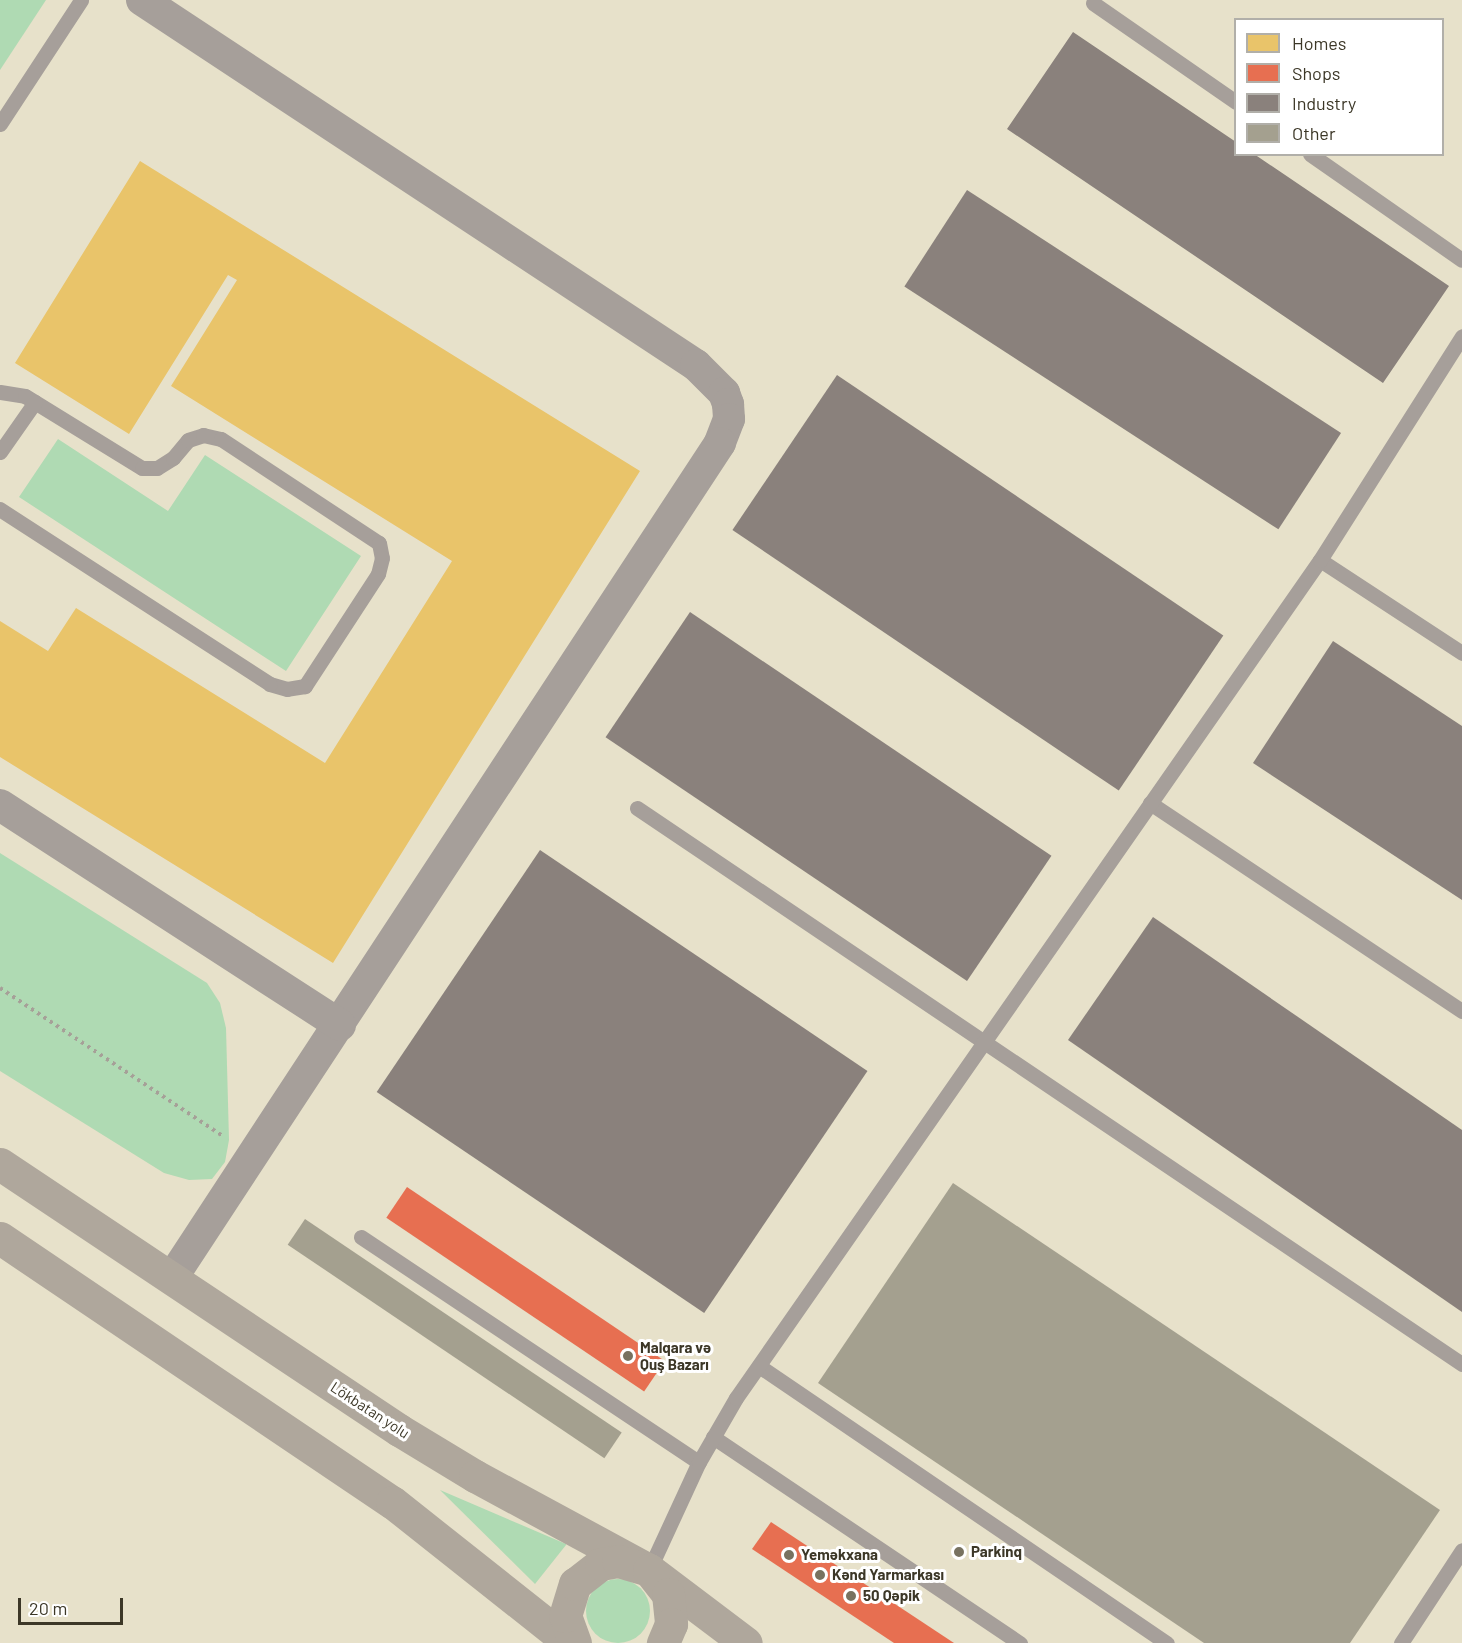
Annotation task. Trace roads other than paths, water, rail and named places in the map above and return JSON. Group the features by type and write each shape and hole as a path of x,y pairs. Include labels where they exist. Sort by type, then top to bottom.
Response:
{"main road":[{"name":"Lökbatan yolu","path":"0,1164 475,1476 649,1570 746,1643"},
{"path":"0,1238 392,1502 570,1643"},
{"path":"575,1643 565,1616 568,1599 586,1572 618,1561 649,1570 664,1587 672,1608 671,1624 663,1643"}],"street":[{"path":"142,0 696,365 724,393 728,404 729,419 720,443 172,1278"},
{"path":"0,806 340,1025"}],"lane":[{"path":"0,124 81,0"},
{"path":"1093,3 1234,101"},
{"path":"1313,156 1462,260"},
{"path":"649,1570 699,1462 759,1366 1320,560 1462,336"},
{"path":"0,392 25,396 142,468 157,468 173,458 188,440 203,435 221,439 379,543 382,558 378,574 305,686 287,689 270,684 0,509"},
{"path":"0,452 35,402"},
{"path":"1320,560 1462,653"},
{"path":"1150,803 1462,1011"},
{"path":"637,808 1462,1364"},
{"path":"361,1236 699,1462"},
{"path":"759,1366 1167,1643"},
{"path":"713,1437 1020,1643"},
{"path":"1401,1643 1462,1550"}],"place":[{"name":"Malqara və Quş Bazarı","path":"628,1356"},
{"name":"Parkinq","path":"959,1552"},
{"name":"Yeməkxana","path":"789,1555"},
{"name":"Kənd Yarmarkası","path":"820,1575"},
{"name":"50 Qəpik","path":"851,1596"}]}
